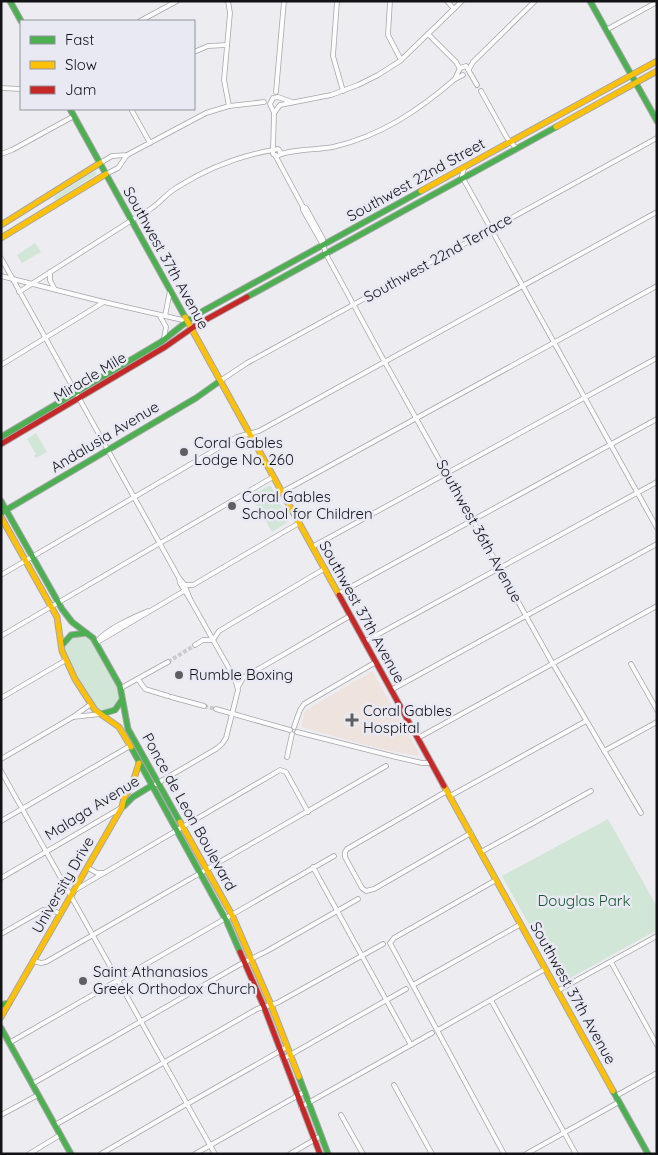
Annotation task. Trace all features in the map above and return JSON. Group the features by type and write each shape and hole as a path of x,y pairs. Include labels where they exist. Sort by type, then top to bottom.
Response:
{"main road":[{"path":"11,1 20,20"},
{"path":"590,1 657,121"},
{"name":"Southwest 22nd Street","path":"186,321 657,61"},
{"name":"Southwest 22nd Street","path":"191,328 657,71"},
{"name":"Southwest 37th Avenue","path":"71,110 648,1154"},
{"path":"550,120 552,129"},
{"path":"1,225 100,163"},
{"path":"1,238 106,174"},
{"path":"45,198 50,200 53,206"},
{"path":"32,206 34,212 38,215"},
{"name":"Miracle Mile","path":"1,444 164,340 186,321"},
{"name":"Miracle Mile","path":"1,437 170,344 191,328"},
{"name":"Andalusia Avenue","path":"3,513 196,398 220,381"},
{"name":"Ponce de Leon Boulevard","path":"1,501 3,513 59,621 62,652 66,660 91,704 119,727 225,919 264,1007 320,1154"},
{"name":"Ponce de Leon Boulevard","path":"3,513 70,620 96,642 121,688 128,728 232,915 271,1005 328,1154"},
{"path":"62,645 71,635 86,632"},
{"path":"101,714 115,710 123,699"},
{"name":"University Drive","path":"1,1017 122,807 139,763"},
{"name":"Malaga Avenue","path":"122,807 133,797 152,786"},
{"path":"1,1005 9,1003"},
{"path":"1,1028 71,1154"},
{"path":"1,1038 8,1041"}],"street":[{"path":"142,20 177,1"},
{"path":"228,1 230,13 224,80 229,106"},
{"path":"276,92 284,1"},
{"path":"337,1 333,56 342,91"},
{"path":"390,1 388,35 401,60"},
{"path":"447,1 454,9"},
{"path":"274,113 278,106 320,98 368,81 401,60 462,1"},
{"path":"149,210 177,187 218,165 236,158 265,152 288,152 332,147 376,132 417,110 456,79 535,1"},
{"path":"606,30 657,2"},
{"path":"428,34 477,85"},
{"path":"195,52 208,46 227,45"},
{"path":"1,88 20,89"},
{"path":"482,91 510,142 517,149"},
{"path":"277,152 274,140 274,113 270,104 272,98 278,97 292,102"},
{"path":"100,163 112,156 127,154 195,118 229,106 264,102"},
{"path":"132,110 150,143"},
{"path":"1,154 10,152 74,116"},
{"name":"Southwest 22nd Terrace","path":"220,381 234,371 657,138"},
{"name":"Southwest 36th Avenue","path":"277,152 288,181 323,239 326,253 385,362 553,664 641,813"},
{"path":"106,174 118,168 127,154"},
{"path":"464,167 463,178 657,528"},
{"path":"1,575 237,436 259,431 657,212"},
{"path":"19,292 143,214"},
{"path":"1,258 237,685"},
{"path":"50,272 50,283 54,288"},
{"path":"1,276 186,321"},
{"path":"282,492 657,286"},
{"path":"164,340 166,327 163,316 170,291"},
{"path":"1,365 104,302"},
{"path":"312,547 657,358"},
{"path":"338,594 657,419"},
{"path":"1,636 273,477"},
{"path":"364,642 657,482"},
{"path":"96,642 108,632 132,618 150,611 299,523"},
{"path":"391,690 657,544"},
{"path":"213,640 218,631 324,568"},
{"path":"186,590 193,585"},
{"path":"418,738 657,606"},
{"path":"234,677 243,678 350,616"},
{"path":"208,631 218,631"},
{"path":"195,646 203,640 208,631"},
{"path":"203,640 213,640"},
{"path":"1,698 66,660"},
{"path":"121,688 168,662"},
{"path":"287,757 292,728 303,705 376,662"},
{"path":"631,664 657,710"},
{"path":"138,678 146,689 204,706"},
{"name":"Malaga Avenue","path":"152,786 221,745 226,738 237,685 243,678"},
{"path":"1,759 73,717 91,704"},
{"path":"216,709 292,728 297,732 422,763 432,763"},
{"path":"73,717 101,714"},
{"path":"471,834 374,890 366,891 362,888 344,852 349,847 586,721"},
{"path":"604,751 657,722"},
{"path":"292,734 297,732"},
{"path":"1,820 130,746"},
{"path":"34,961 44,963 93,936 386,766"},
{"path":"74,890 98,878 104,872 278,771 283,770 287,773 308,812"},
{"path":"1,772 215,1154"},
{"path":"481,852 591,791"},
{"name":"Malaga Avenue","path":"1,878 122,807"},
{"path":"8,1041 334,856"},
{"path":"313,867 411,1045"},
{"path":"88,868 97,873 104,872"},
{"path":"496,880 390,942 504,1154"},
{"path":"32,1084 358,899"},
{"path":"1,934 43,910 52,910 61,914"},
{"path":"413,985 521,924"},
{"path":"557,991 657,936"},
{"path":"55,1125 264,1007 271,1005 383,944"},
{"path":"611,962 657,1045"},
{"path":"438,1030 545,969"},
{"path":"284,1059 406,989"},
{"path":"491,1000 576,1154"},
{"path":"301,1107 432,1033"},
{"path":"101,1154 287,1047"},
{"path":"616,1096 657,1073"},
{"path":"394,1085 432,1154"},
{"path":"196,1154 304,1092"},
{"path":"1,1115 38,1095"},
{"path":"526,1154 619,1102"},
{"path":"341,1115 362,1154"},
{"path":"29,1154 60,1136"},
{"path":"290,1154 321,1136"}],"shaded area":[{"name":"Coral Gables Hospital","path":"372,671 408,733 419,756 385,750 301,727 305,711"}],"green space":[{"path":"95,171 97,174 56,200 53,199 54,197"},
{"path":"35,243 41,252 22,263 17,255"},
{"path":"36,433 47,452 36,458 34,456 36,454 27,439"},
{"path":"271,486 289,521 272,532 251,496"},
{"path":"83,634 89,636 92,640 120,690 120,701 113,709 101,710 94,704 65,655 65,646 68,640"},
{"name":"Douglas Park","path":"608,819 657,907 657,930 561,982 502,876"}],"tunnel":[{"path":"168,662 195,645"},
{"path":"204,706 216,709"}],"traffic: fast":[{"path":"10,1 20,20"},
{"path":"590,1 657,121"},
{"path":"71,110 185,317"},
{"path":"247,297 556,127"},
{"path":"1,437 161,342 194,316 421,191"},
{"path":"1,513 196,398 220,381"},
{"path":"1,501 62,609 72,622 93,638 120,686 128,729 180,822"},
{"path":"62,645 71,635 86,633"},
{"path":"101,714 115,710 122,700"},
{"path":"131,747 227,922 240,952"},
{"path":"124,806 133,797 151,786"},
{"path":"1,1005 9,1003"},
{"path":"1,1028 71,1154"},
{"path":"299,1077 328,1154"},
{"path":"613,1091 648,1154"}],"traffic: slow":[{"path":"421,191 657,61"},
{"path":"556,127 657,71"},
{"path":"1,225 100,163"},
{"path":"1,238 106,174"},
{"path":"185,317 339,595"},
{"path":"1,517 57,617 62,651 75,679 95,710 119,727 131,747"},
{"path":"1,1017 122,807 139,763"},
{"path":"444,786 613,1091"},
{"path":"180,822 232,915 271,1005 299,1077"}],"traffic: jam":[{"path":"1,444 165,347 198,324 247,297"},
{"path":"339,595 444,786"},
{"path":"240,952 264,1007 320,1154"}],"place":[{"name":"Coral Gables Lodge No. 260","path":"184,452"},
{"name":"Coral Gables School for Children","path":"232,506"},
{"name":"Rumble Boxing","path":"179,675"},
{"name":"Coral Gables Hospital","path":"352,720"},
{"name":"Saint Athanasios Greek Orthodox Church","path":"83,981"}]}
